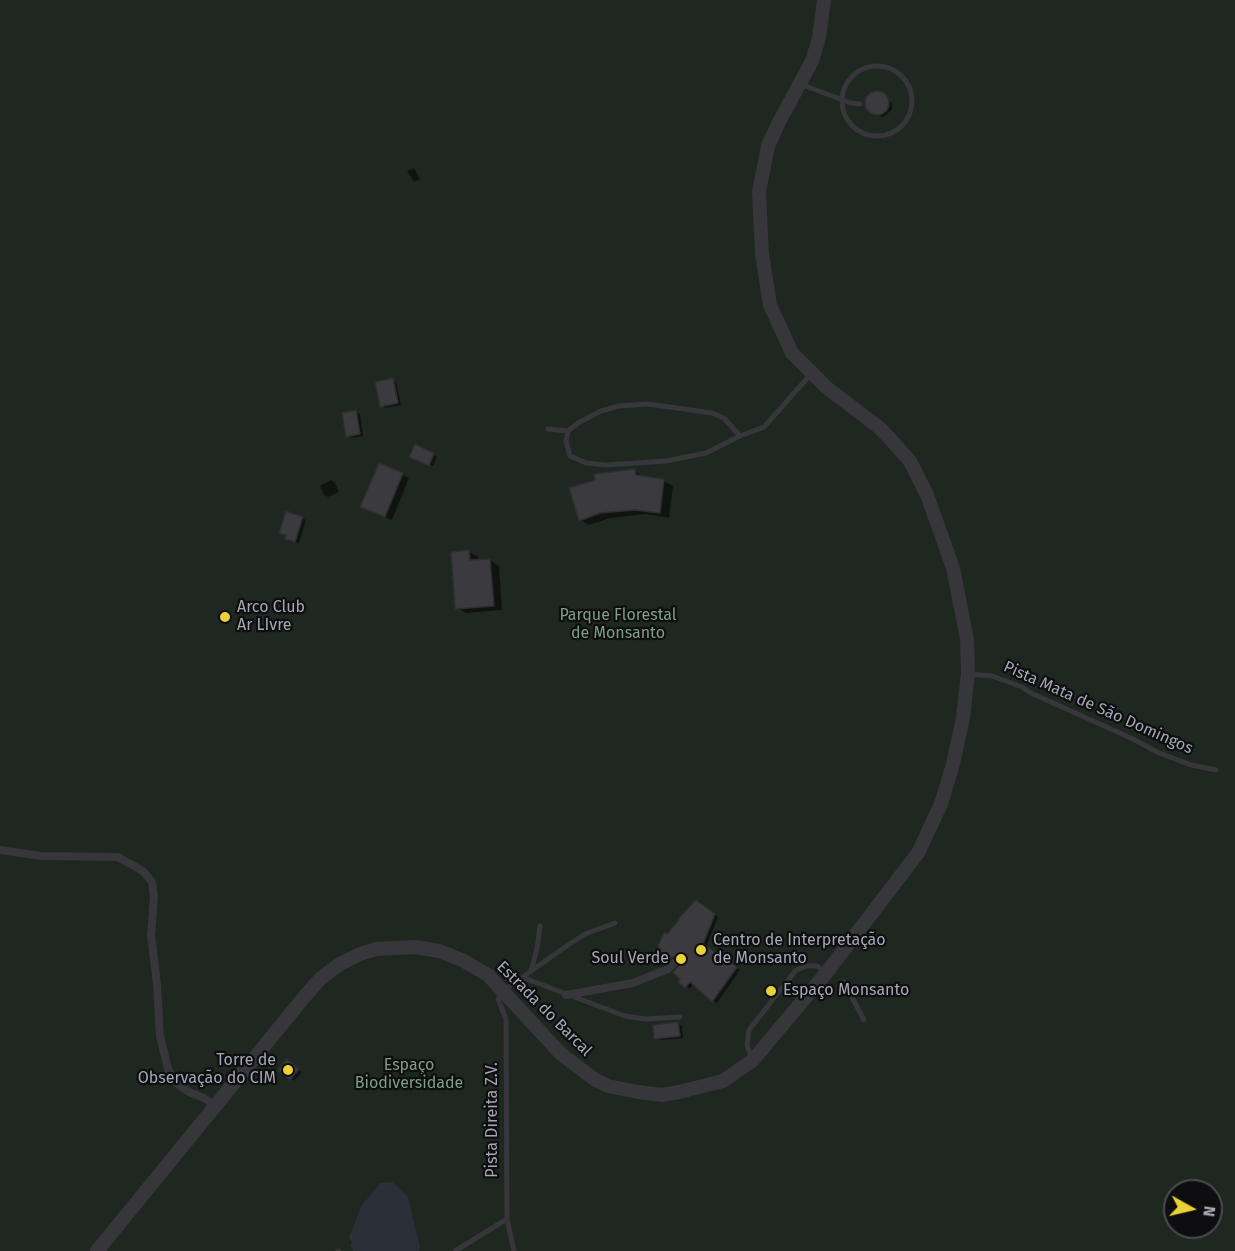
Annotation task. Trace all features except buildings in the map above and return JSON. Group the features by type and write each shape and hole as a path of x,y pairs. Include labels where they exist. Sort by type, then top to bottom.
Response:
{"street":[{"name":"Estrada do Barcal","path":"97,1251 321,978 340,964 360,954 376,949 415,947 439,951 462,960 488,975 570,1062 608,1086 650,1094 680,1092 723,1081 753,1060 826,972 918,853 941,804 963,718 968,673 967,639 953,568 927,495 914,470 896,444 881,429 811,374 792,353 770,305 762,254 759,192 768,146 812,61 819,38 824,0"},
{"path":"0,850 41,856 118,857 143,870 152,882 154,897 151,935 160,1036 168,1069 176,1083 216,1106"},
{"path":"566,995 633,983 668,969 674,963"}],"lane":[{"path":"875,66 888,68 899,74 907,84 911,96 911,109 906,121 897,130 872,136 860,132 850,124 844,112 842,100 845,87 852,76 863,69 875,66"},
{"path":"800,84 842,100 860,104"},
{"path":"740,436 724,418 711,413 648,404 619,406 601,411 568,431 566,441 570,456 586,463 607,465 666,461 706,453 764,427 811,374"},
{"path":"548,429 568,431"},
{"name":"Pista Mata de São Domingos","path":"968,673 992,676 1022,687 1159,753 1191,765 1216,771"},
{"path":"503,991 585,934 615,923"},
{"path":"531,971 540,926"},
{"path":"753,1060 747,1045 749,1030 796,970 807,966 817,966 826,972"},
{"path":"524,978 566,995 636,1018 680,1017"},
{"path":"844,982 864,1020"},
{"name":"Pista Direita Z.V.","path":"503,991 498,999 506,1019 507,1220 514,1251"},
{"path":"455,1251 507,1220"}],"green space":[{"name":"Parque Florestal de Monsanto","path":"0,0 1235,0 1235,1251 0,1251"}],"shaded area":[{"path":"392,1182 408,1197 419,1251 353,1251 349,1237 362,1205 381,1183"}],"place":[{"name":"Arco Club Ar LIvre","path":"225,617"},
{"name":"Centro de Interpretação de Monsanto","path":"701,950"},
{"name":"Soul Verde","path":"681,959"},
{"name":"Espaço Monsanto","path":"771,991"},
{"name":"Torre de Observação do CIM","path":"288,1070"}],"park label":[{"name":"Espaço Biodiversidade","path":"409,1075"}]}
